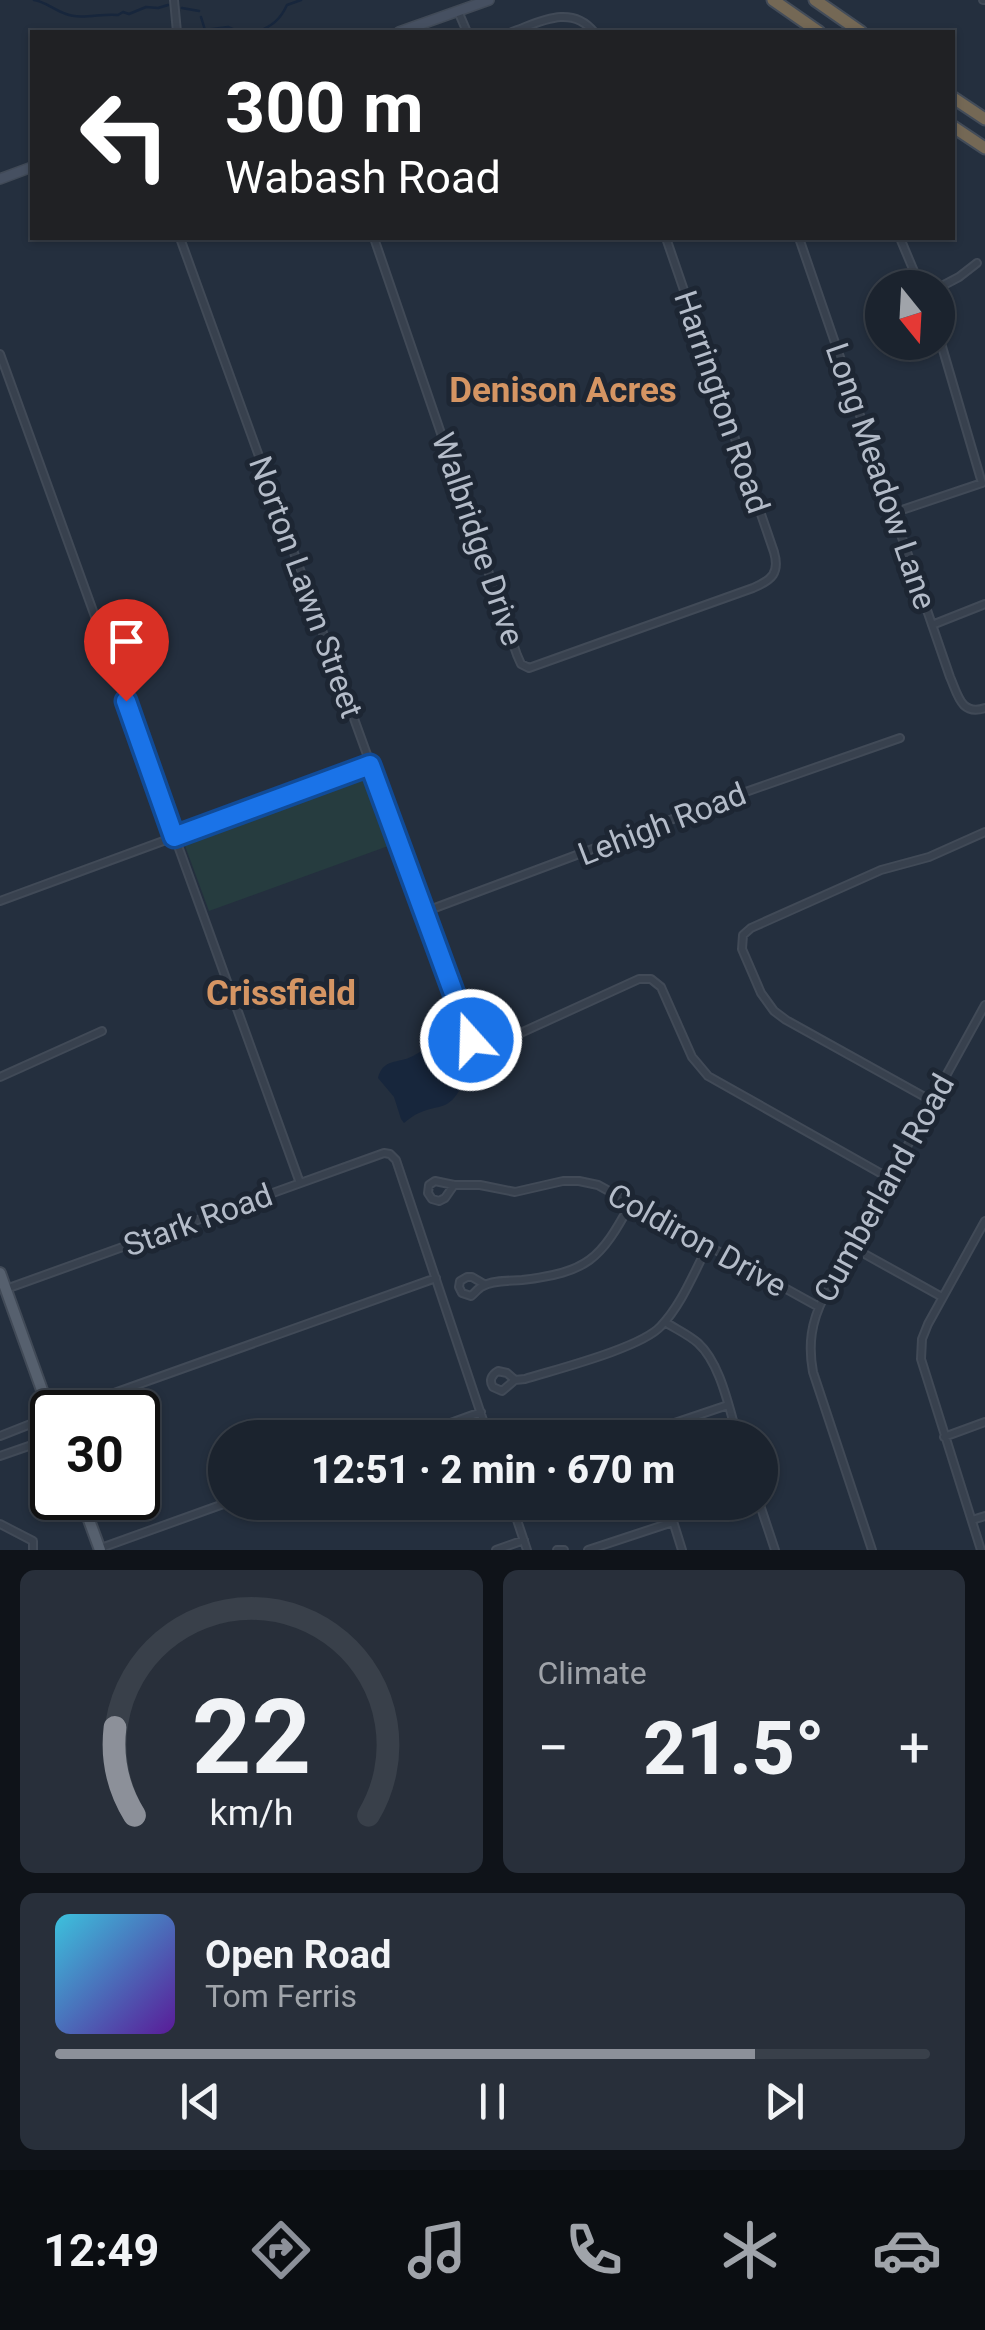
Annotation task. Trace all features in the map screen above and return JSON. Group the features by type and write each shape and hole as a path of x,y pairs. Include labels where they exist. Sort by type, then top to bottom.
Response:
{"highway":[{"path":"773,0 817,30"},
{"path":"814,0 858,30"},
{"path":"955,99 985,119"},
{"path":"955,128 985,148"}],"main road":[{"path":"405,30 489,0"},
{"path":"0,179 30,168"},
{"path":"0,1272 42,1390"},
{"path":"89,1520 100,1549"}],"street":[{"path":"174,0 177,30"},
{"path":"458,11 466,30"},
{"path":"518,30 566,16 585,22 592,30"},
{"name":"Norton Lawn Street","path":"181,240 471,1040 479,1046 492,1046 639,979 651,979 660,987 692,1057 708,1076 889,1178"},
{"name":"Walbridge Drive","path":"375,240 519,659 526,668 762,584 772,578 777,568"},
{"name":"Harrington Road","path":"667,240 777,568"},
{"name":"Long Meadow Lane","path":"800,240 950,677 969,710 985,708"},
{"path":"901,240 913,270"},
{"path":"955,280 977,263"},
{"path":"0,354 300,1182"},
{"path":"894,513 984,483 946,360"},
{"path":"932,625 985,604"},
{"name":"Lehigh Road","path":"424,912 900,738"},
{"path":"0,900 370,765"},
{"path":"932,1101 780,1016 761,994 742,950 742,939 751,928 880,870 929,857 985,832"},
{"name":"Cumberland Road","path":"872,1550 812,1364 810,1337 818,1307 985,1005"},
{"path":"0,1077 102,1031"},
{"name":"Stark Road","path":"6,1289 384,1153 396,1160 436,1278"},
{"name":"Coldiron Drive","path":"454,1186 474,1184 515,1192 563,1181 598,1185 818,1307"},
{"path":"484,1284 561,1274 590,1262 614,1236 631,1203"},
{"path":"981,1550 920,1359 925,1331 985,1221"},
{"path":"515,1380 654,1333 665,1322 708,1246"},
{"path":"852,1247 942,1297"},
{"path":"123,1390 436,1278 483,1420"},
{"path":"665,1322 704,1349 715,1367 733,1420"},
{"path":"686,1420 728,1405"},
{"path":"458,1420 480,1412"},
{"path":"944,1436 985,1422"},
{"path":"0,1436 30,1425"},
{"path":"0,1456 30,1446"},
{"path":"100,1549 208,1509"},
{"path":"972,1520 985,1516"},
{"path":"517,1520 527,1550"},
{"path":"765,1520 775,1550"},
{"path":"588,1550 673,1522 682,1550"},
{"path":"0,1524 33,1541 33,1550"},
{"path":"496,1550 524,1540"}],"green space":[{"path":"366,776 391,845 209,911 184,843"}],"water":[{"path":"435,1043 452,1050 461,1087 448,1103 404,1123 394,1097 378,1078 380,1072 387,1064 413,1056"}],"waterway":[{"path":"34,0 78,16 129,14 168,5"},
{"path":"261,30 275,22 287,5 301,0"},
{"path":"182,8 199,11"},
{"path":"201,17 205,30"},
{"path":"205,30 235,30"}],"district":[{"name":"Denison Acres","path":"563,390"},
{"name":"Crissfield","path":"281,993"}],"route":[{"path":"126,701 174,837 370,765 471,1040"}]}
